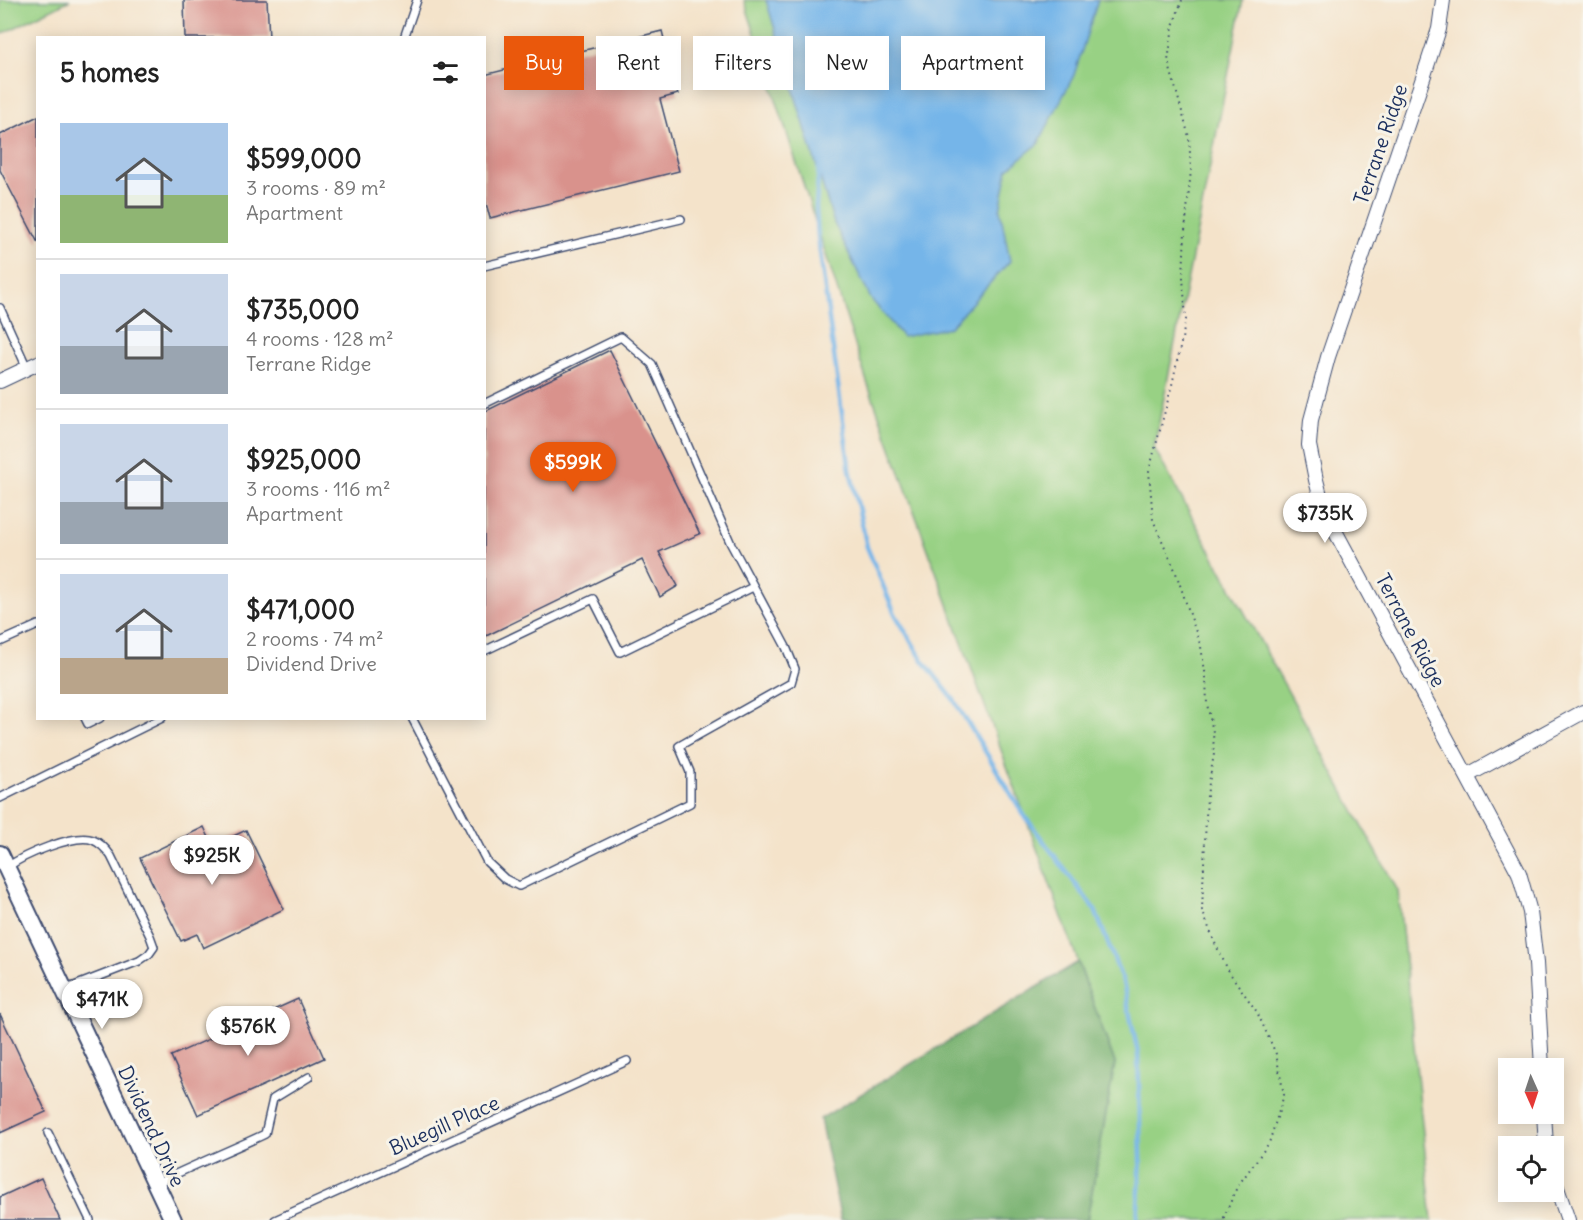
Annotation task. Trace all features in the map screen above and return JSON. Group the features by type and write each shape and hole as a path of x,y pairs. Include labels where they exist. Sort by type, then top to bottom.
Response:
{"street":[{"name":"Terrane Ridge","path":"1443,0 1438,29 1423,78 1328,357 1311,420 1310,445 1322,503 1519,873 1530,912 1536,963 1541,1058"},
{"path":"0,381 32,365"},
{"path":"1467,775 1583,712"},
{"name":"Dividend Drive","path":"2,864 173,1220"},
{"path":"1562,1202 1568,1220"}],"lane":[{"path":"405,36 417,0"},
{"path":"486,266 681,219"},
{"path":"0,308 32,365"},
{"path":"413,720 488,862 506,879 519,886 690,804 690,772 679,746 790,683 795,669 786,647 731,544 652,364 621,337 486,403"},
{"path":"486,650 593,599 620,652 753,586"},
{"path":"0,642 36,626"},
{"path":"0,798 158,720"},
{"path":"2,864 51,845 78,840 92,839 105,847 111,856 154,947 140,961 64,990"},
{"name":"Bluegill Place","path":"275,1220 627,1061"},
{"path":"155,1184 192,1165 265,1134 273,1099 309,1077"},
{"path":"48,1133 90,1220"}],"path":[{"path":"1182,0 1173,27 1168,61 1189,137 1191,170 1183,277 1186,320 1172,386 1149,471 1153,520 1175,570 1201,647 1206,677 1207,704 1214,732 1214,754 1207,795 1202,910 1229,972 1257,1012 1276,1054 1284,1095 1269,1143 1237,1187 1224,1220"}],"green space":[{"path":"0,0 70,0 0,35"},
{"path":"744,0 1243,0 1154,448 1398,891 1432,1220 1087,1220 1115,1063 867,382 773,90 793,90 793,36 756,36"},
{"path":"1078,962 1115,1063 1087,1220 841,1220 820,1119"}],"water":[{"path":"766,0 1098,0 1074,75 1038,144 1008,169 1000,210 1010,261 950,327 903,337 871,299 834,223 793,89 793,36 777,36"}],"building":[{"path":"184,0 267,0 269,36 185,36"},
{"path":"662,31 663,36 642,36"},
{"path":"596,47 596,90 677,90 678,94 660,99 679,171 490,218 486,203 486,75 504,70 504,90 584,90 584,50"},
{"path":"36,117 36,239 0,170 0,135"},
{"path":"610,350 700,534 659,552 678,586 660,597 642,560 486,636 486,411"},
{"path":"204,827 213,846 246,830 284,909 203,948 197,934 181,941 140,858"},
{"path":"298,999 324,1058 198,1115 171,1056"},
{"path":"0,1014 46,1112 0,1133"},
{"path":"41,1178 60,1220 0,1220 0,1197"}],"waterway":[{"path":"819,167 816,207 818,238 849,465 867,547 895,614 922,659 954,700 1024,815 1095,910 1123,982 1138,1053 1141,1159 1137,1220"}]}
